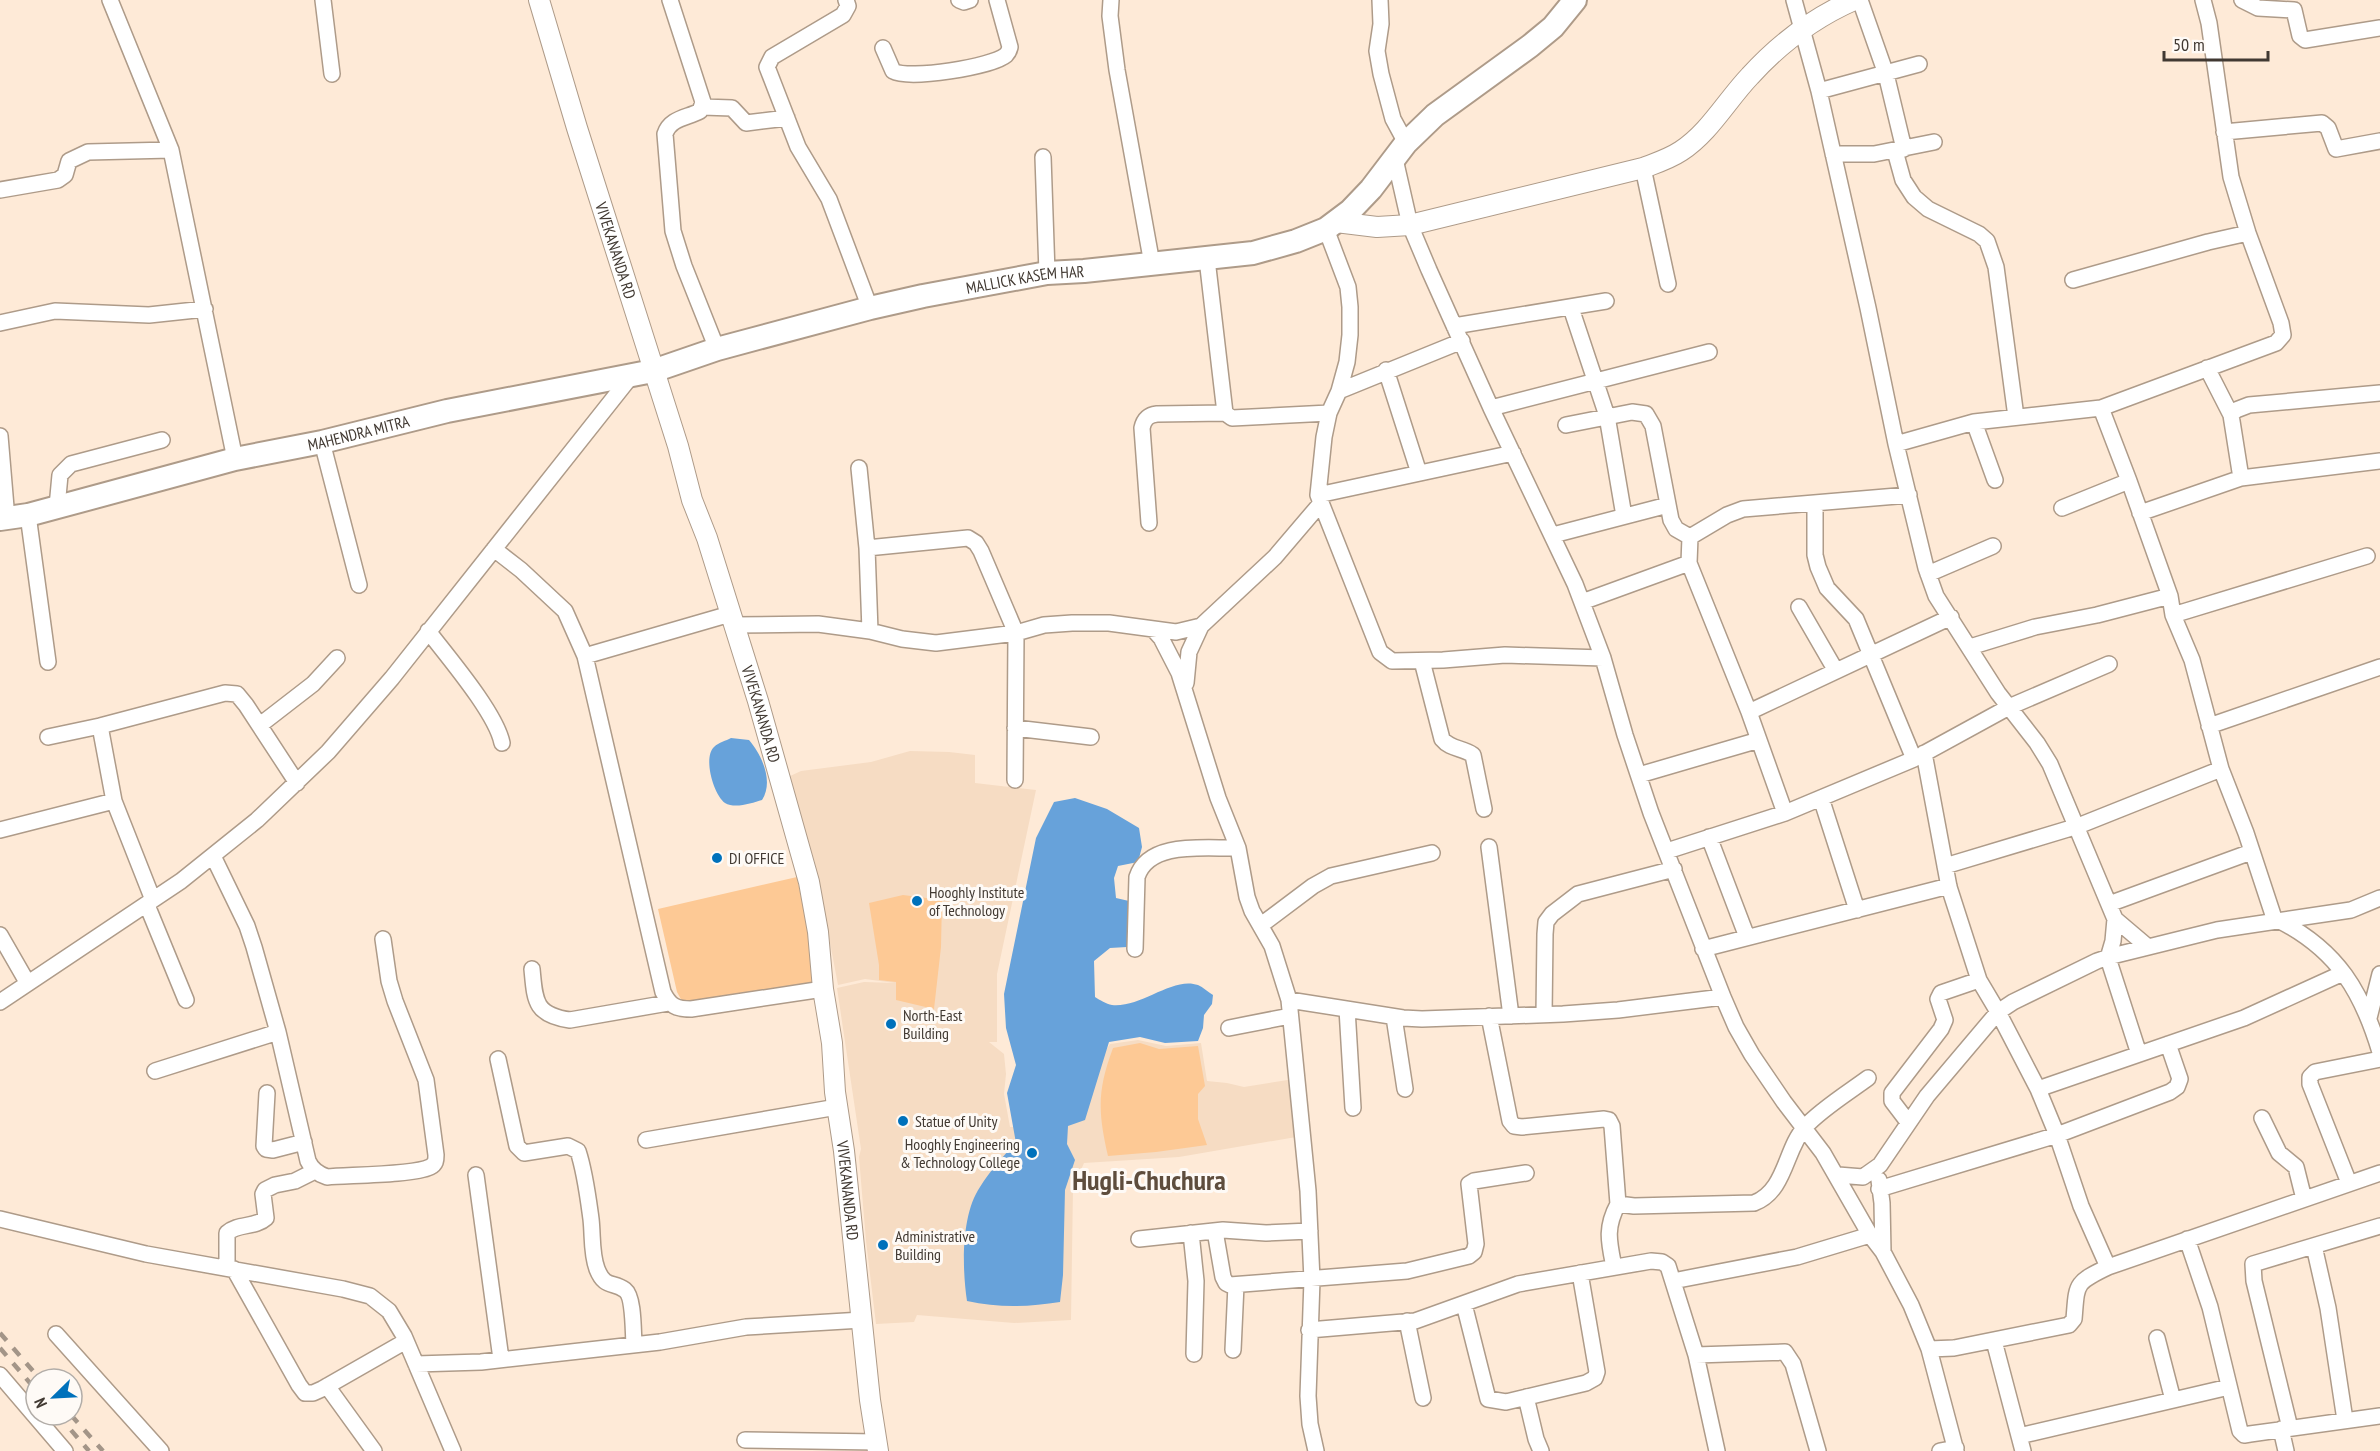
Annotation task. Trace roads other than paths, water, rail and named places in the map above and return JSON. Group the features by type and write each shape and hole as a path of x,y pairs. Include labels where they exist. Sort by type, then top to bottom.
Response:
{"main road":[{"path":"1331,226 1371,189 1401,151 1435,115 1508,63 1552,27 1575,0"},
{"name":"MALLICK KASEM HAR","path":"717,349 870,308 1047,273 1207,259 1275,248 1331,226"},
{"name":"MAHENDRA MITRA","path":"12,518 235,459 322,442 447,411 643,373 717,349"}],"street":[{"path":"110,0 171,150 235,459"},
{"path":"323,0 332,74"},
{"name":"VIVEKANANDA RD","path":"539,0 643,373 678,446 692,500 707,538 758,701 808,882 818,932 823,989 832,1043 837,1107 844,1151 877,1447"},
{"path":"670,0 700,87 703,108"},
{"path":"846,0 848,6 843,15 784,49 768,62 768,68 798,147 829,199 870,308"},
{"path":"959,0 964,2 970,0"},
{"path":"883,48 893,71 904,75 985,64 1005,56 1010,47 997,0"},
{"path":"1110,0 1117,70 1152,264"},
{"path":"1380,0 1381,24 1377,51 1401,151 1410,225 1491,408 1553,535 1582,602 1603,658 1639,775 1703,949 1736,1027 1752,1055 1838,1175 1911,1305 1929,1349 1956,1450 1940,1451"},
{"path":"1794,0 1819,91 1896,444 1928,574 1936,596 1998,693 2037,743 2050,764 2078,826 2115,919 2113,941 2108,958 2139,1054"},
{"path":"1603,658 1505,655 1392,661 1380,652 1348,565 1320,499 1324,437 1329,413 1339,391 1347,362 1350,306 1348,287 1331,226 1410,225 1643,168 1668,159 1683,150 1716,116 1749,76 1801,28 1854,0"},
{"path":"1860,0 1886,74 1903,180 1914,197 1928,209 1979,234 1987,241 1996,267 2016,417"},
{"path":"1896,444 1974,422 2101,408 2276,343 2283,335 2281,323 2248,233 2231,177 2209,23 2203,0"},
{"path":"2242,0 2258,8 2294,10 2300,36 2305,40 2379,32"},
{"path":"1819,91 1919,64"},
{"path":"717,349 684,267 673,231 665,134 667,127 696,114 703,108 732,108 746,123 787,118"},
{"path":"2224,132 2322,123 2328,128 2336,149 2380,141"},
{"path":"1833,154 1899,150 1934,142"},
{"path":"0,190 58,180 65,175 69,161 88,152 171,150"},
{"path":"1043,157 1047,273"},
{"path":"1643,168 1668,284"},
{"path":"2073,280 2248,233"},
{"path":"1207,259 1225,413 1228,417 1329,413"},
{"path":"1454,326 1606,301"},
{"path":"1571,308 1607,416 1624,516"},
{"path":"0,323 55,311 149,315 205,309"},
{"path":"1339,391 1462,341"},
{"path":"1491,408 1709,352"},
{"path":"2207,368 2231,415 2241,478"},
{"path":"1386,370 1419,473"},
{"path":"0,1002 27,982 150,903 213,856 297,783 335,744 494,549 643,373"},
{"path":"2231,415 2236,410 2249,405 2380,393"},
{"path":"2101,408 2170,596 2173,615 2192,660 2221,769 2278,921 2303,933 2343,973 2359,994 2380,1052"},
{"path":"1566,425 1640,412 1650,418 1671,520 1676,529 1690,537"},
{"path":"1149,524 1143,422 1151,415 1157,414 1225,413"},
{"path":"1974,422 1995,480"},
{"path":"0,436 12,518 48,662"},
{"path":"57,507 60,475 71,464 162,440"},
{"path":"322,442 359,585"},
{"path":"1185,692 1188,652 1201,626 1275,557 1320,499 1419,473 1513,453"},
{"path":"2140,513 2241,478 2380,461"},
{"path":"859,468 867,548 870,631"},
{"path":"2062,508 2129,481"},
{"path":"1690,537 1743,508 1909,495"},
{"path":"1815,504 1815,555 1818,567 1827,588 1856,619 1870,655 1919,756 1949,886 1979,980 2038,1089 2057,1135 2081,1206 2108,1267"},
{"path":"1553,535 1668,506"},
{"path":"1690,537 1689,563 1749,712 1785,813"},
{"path":"867,548 968,538 976,543 1016,633 1015,780"},
{"path":"1928,574 1993,546"},
{"path":"494,549 521,570 565,611 585,656 663,992 668,1003 677,1009 691,1009 823,989"},
{"path":"2173,615 2367,556"},
{"path":"1582,602 1689,563"},
{"path":"1970,647 2035,627 2097,615 2170,596"},
{"path":"1799,607 1836,671"},
{"path":"1749,712 1951,617"},
{"path":"585,656 732,620 818,624 936,643 1016,633 1044,625 1072,623 1108,623 1176,632 1201,626"},
{"path":"1153,629 1173,659 1218,798 1238,849 1247,897 1278,962 1289,1000 1310,1231 1312,1280 1308,1396 1310,1424 1316,1451"},
{"path":"429,631 475,693 500,733 502,743"},
{"path":"260,725 313,684 337,658"},
{"path":"1422,661 1442,739 1448,746 1473,754 1484,809"},
{"path":"1668,851 1785,813 1821,798 1919,756 2009,706 2109,664"},
{"path":"2209,726 2380,667"},
{"path":"48,737 100,726 225,693 237,694 297,783"},
{"path":"100,726 114,801 186,1000"},
{"path":"1015,728 1091,737"},
{"path":"1639,775 1759,740"},
{"path":"1946,866 2078,826 2221,769"},
{"path":"1821,798 1857,910"},
{"path":"0,831 114,801"},
{"path":"1709,837 1747,937"},
{"path":"1489,848 1511,1016"},
{"path":"1135,949 1137,877 1140,867 1148,859 1159,853 1173,850 1238,849"},
{"path":"2109,904 2251,852"},
{"path":"1261,925 1313,886 1331,876 1432,853"},
{"path":"213,856 247,926 278,1032 308,1161 315,1171 327,1177 417,1170 433,1166 435,1162 435,1144 426,1080 395,1002 383,939"},
{"path":"1544,1015 1545,934 1546,922 1552,914 1578,894 1674,869"},
{"path":"1703,949 1949,886"},
{"path":"1838,1175 1849,1178 1863,1177 1880,1165 1908,1122 1950,1067 1998,1012 2013,1002 2108,958 2148,946 2217,930 2351,910 2380,898"},
{"path":"2115,919 2148,946"},
{"path":"0,935 27,982"},
{"path":"531,969 538,1007 543,1012 560,1019 570,1020 668,1003"},
{"path":"2038,1089 2244,1018 2343,973"},
{"path":"2369,1018 2380,974"},
{"path":"1908,1122 1892,1101 1892,1093 1941,1029 1945,1020 1938,999 1941,993 1979,980"},
{"path":"1289,1000 1395,1017 1422,1019 1618,1010 1723,997"},
{"path":"1347,1009 1353,1108"},
{"path":"1228,1028 1290,1016"},
{"path":"1489,1016 1510,1121 1514,1126 1610,1120 1618,1204 1609,1226 1614,1268"},
{"path":"1395,1017 1405,1089"},
{"path":"154,1071 278,1032"},
{"path":"1879,1189 2057,1135 2177,1087 2180,1079 2169,1044"},
{"path":"498,1059 517,1146 525,1153 568,1146 578,1151 591,1220 595,1263 604,1282 625,1290 630,1299 634,1344"},
{"path":"2349,1184 2310,1084 2310,1077 2315,1072 2380,1059"},
{"path":"1618,1204 1634,1206 1754,1203 1762,1200 1773,1190 1804,1128 1868,1078"},
{"path":"267,1093 264,1146 266,1149 273,1150 304,1142"},
{"path":"646,1140 837,1107"},
{"path":"2262,1118 2279,1153 2296,1167 2304,1199"},
{"path":"1880,1165 1879,1189 1882,1203 1883,1252"},
{"path":"315,1171 295,1181 275,1185 265,1190 266,1218 262,1222 234,1228 227,1233 231,1269 305,1393 313,1393 327,1386 406,1341"},
{"path":"1215,1231 1226,1283 1236,1285 1312,1280 1407,1271 1469,1257 1474,1252 1476,1244 1468,1184 1474,1181 1526,1173"},
{"path":"1929,1349 1954,1348 2069,1325 2074,1319 2076,1291 2082,1281 2108,1267 2380,1173"},
{"path":"476,1175 501,1359"},
{"path":"0,1219 130,1250 370,1296 389,1311 406,1341 453,1451"},
{"path":"2286,1451 2286,1428 2254,1281 2253,1264 2380,1226"},
{"path":"1138,1239 1215,1231 1266,1233 1310,1231"},
{"path":"1191,1233 1196,1281 1194,1354"},
{"path":"1673,1281 1797,1257 1870,1235"},
{"path":"2187,1239 2211,1307 2240,1431 2244,1435 2380,1416"},
{"path":"2314,1246 2328,1308 2345,1420"},
{"path":"1309,1330 1415,1321 1464,1304 1500,1288 1580,1273 1662,1262 1668,1266 1696,1355 1717,1451"},
{"path":"1464,1304 1488,1399 1506,1402 1586,1383 1595,1378 1597,1372 1580,1273"},
{"path":"1233,1350 1236,1285"},
{"path":"416,1364 501,1359 634,1344 746,1327 862,1320"},
{"path":"1407,1321 1423,1398"},
{"path":"56,1334 161,1451"},
{"path":"2157,1338 2173,1400"},
{"path":"1994,1341 2021,1444 2173,1400 2229,1387"},
{"path":"1696,1355 1785,1352 1793,1364 1818,1451"},
{"path":"0,1376 64,1451"},
{"path":"327,1386 374,1451"},
{"path":"1526,1397 1541,1451"},
{"path":"745,1440 877,1447"}],"water":[{"path":"731,738 749,740 762,761 767,785 762,800 744,805 729,805 721,798 713,784 709,767 711,752 716,745"},
{"path":"1075,798 1107,809 1139,828 1142,847 1138,862 1118,866 1114,878 1116,898 1129,901 1127,947 1110,948 1094,961 1095,997 1112,1005 1123,1005 1167,988 1188,983 1198,985 1213,995 1212,1004 1204,1015 1203,1028 1198,1041 1165,1043 1140,1037 1109,1042 1085,1120 1068,1126 1067,1144 1075,1160 1065,1190 1060,1302 1014,1306 967,1301 964,1242 969,1212 984,1181 1016,1143 1007,1093 1016,1065 1006,1028 1004,994 1036,838 1054,802"}],"railway":[{"path":"0,1333 30,1367"},
{"path":"0,1348 24,1376"},
{"path":"68,1427 89,1451"},
{"path":"82,1427 103,1451"}],"place":[{"name":"DI OFFICE","path":"717,858"},
{"name":"Hooghly Institute of Technology","path":"917,901"},
{"name":"North-East Building","path":"891,1024"},
{"name":"Statue of Unity","path":"903,1121"},
{"name":"Hooghly Engineering & Technology College","path":"1032,1153"},
{"name":"Administrative Building","path":"883,1245"}],"district":[{"name":"Hugli-Chuchura","path":"1149,1180"}]}
